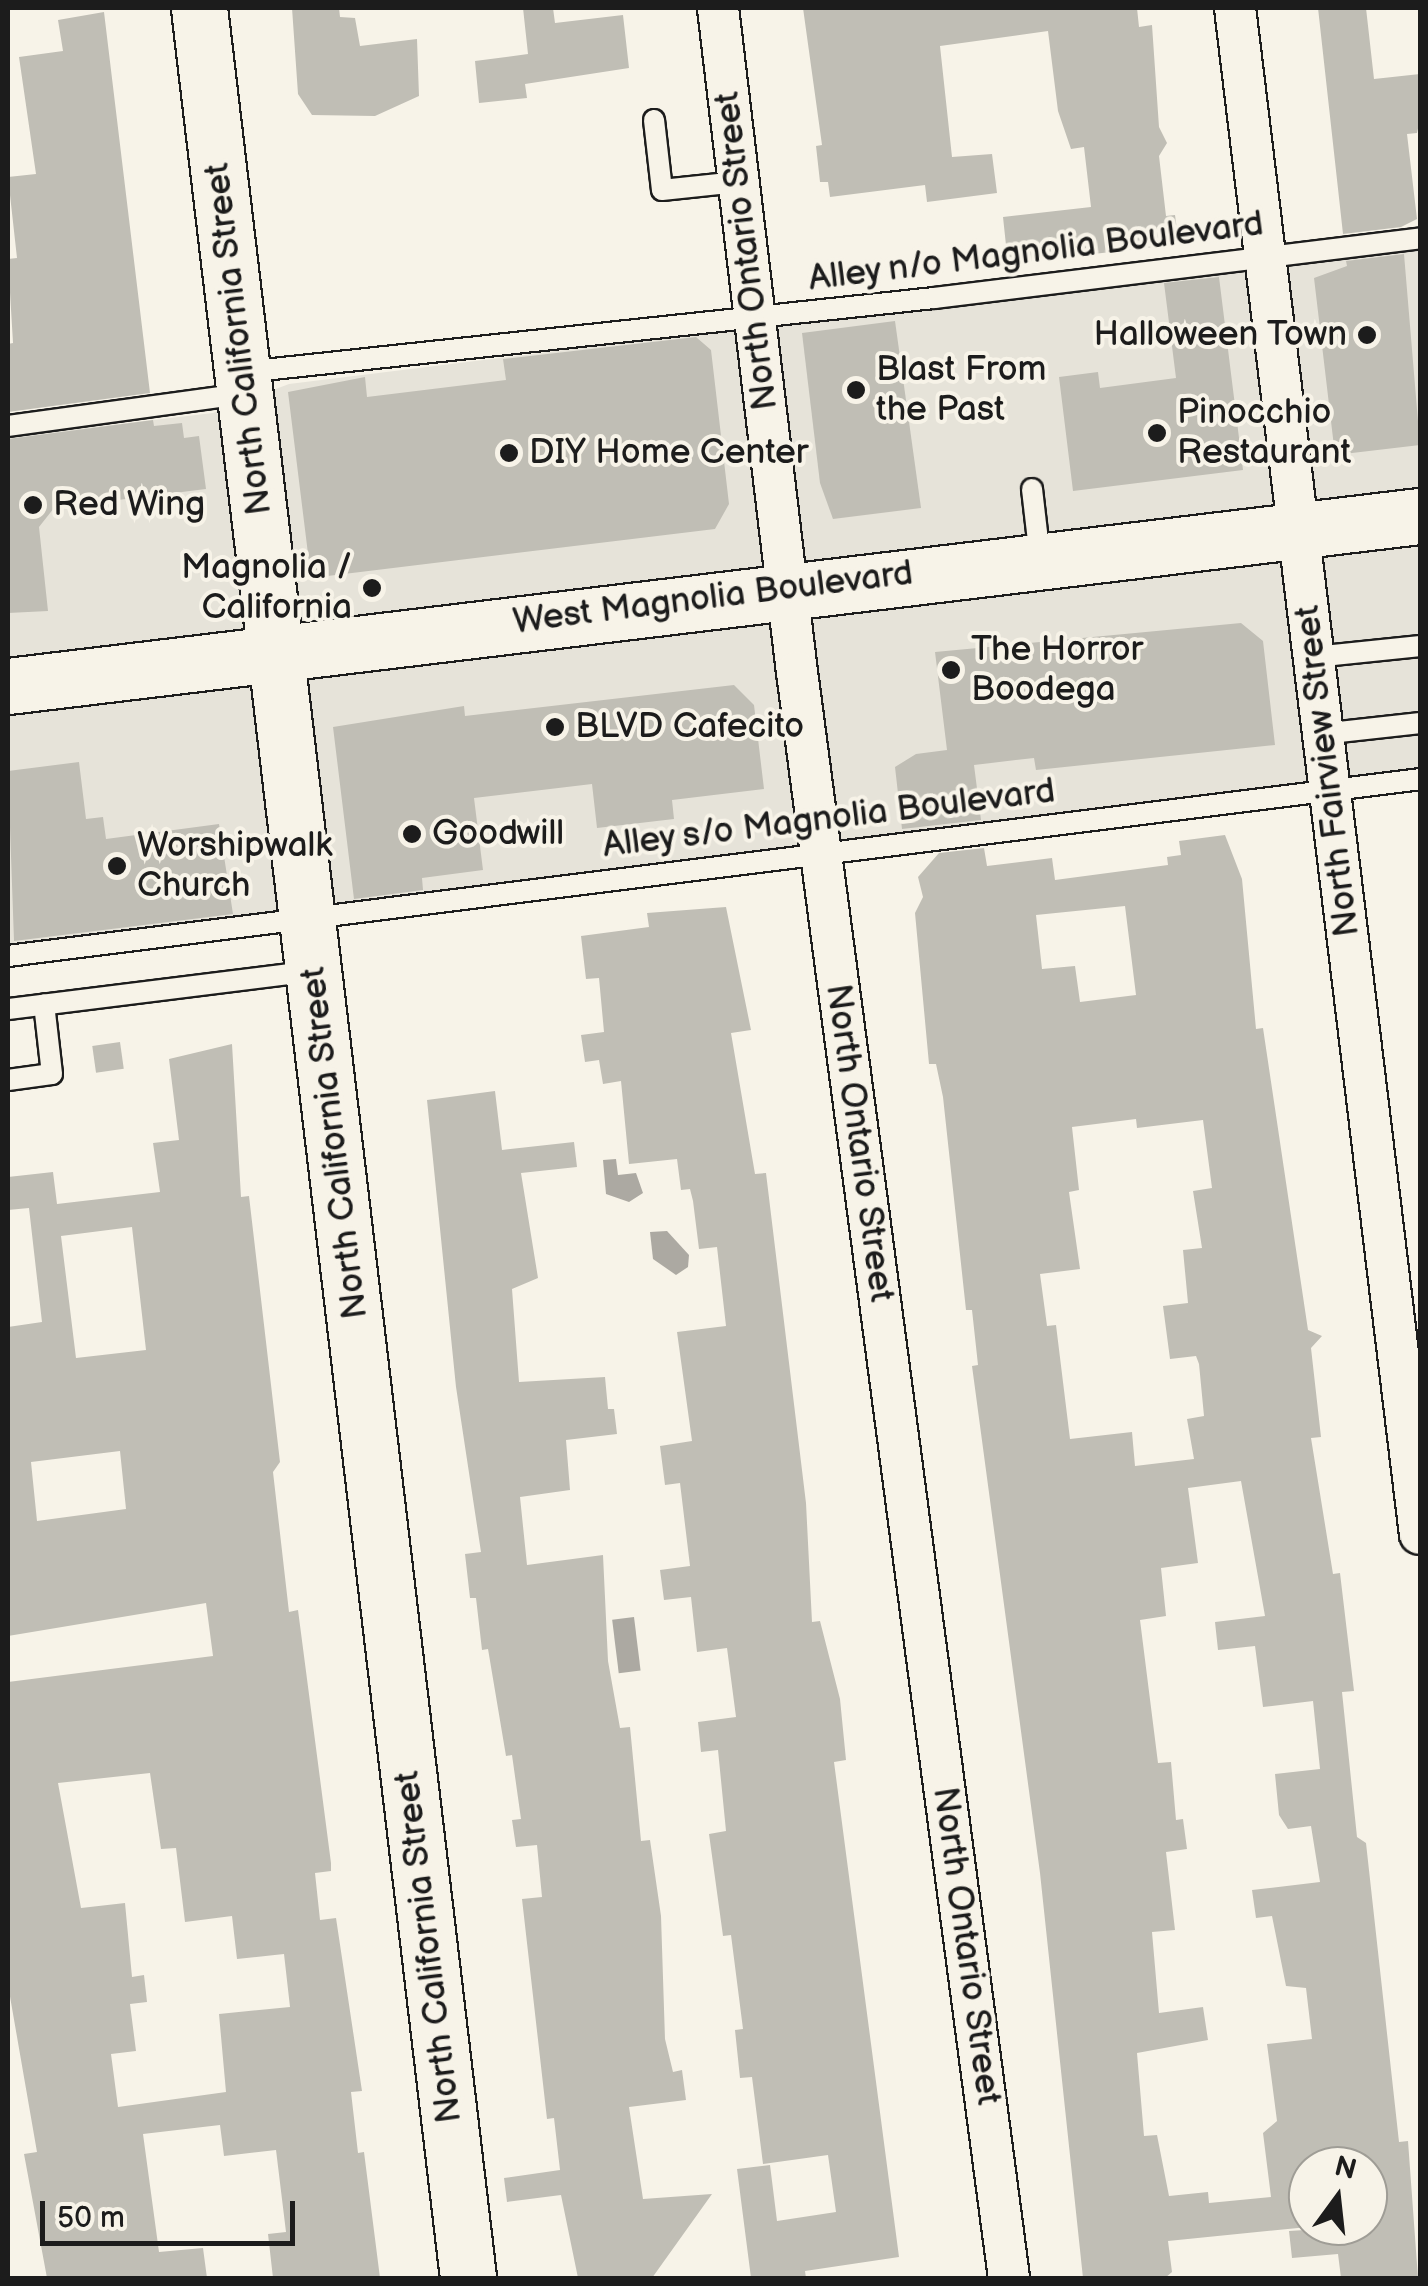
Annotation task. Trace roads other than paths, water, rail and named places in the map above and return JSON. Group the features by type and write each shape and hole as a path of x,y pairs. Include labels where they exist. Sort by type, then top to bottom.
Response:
{"street":[{"name":"North California Street","path":"200,8 468,2278"},
{"name":"North Ontario Street","path":"718,8 821,853 1009,2278"},
{"name":"North Fairview Street","path":"1234,8 1420,1534"},
{"name":"West Magnolia Boulevard","path":"8,686 276,658 788,588 1420,516"}],"lane":[{"path":"654,120 662,190 738,182"},
{"name":"Alley n/o Magnolia Boulevard","path":"8,426 243,383 1420,238"},
{"path":"1032,489 1040,558"},
{"path":"1314,657 1420,646"},
{"path":"1322,734 1420,722"},
{"name":"Alley s/o Magnolia Boulevard","path":"8,956 1420,779"},
{"path":"8,1009 315,971"},
{"path":"8,1080 52,1074 44,1004"}],"place":[{"name":"Halloween Town","path":"1367,335"},
{"name":"Blast From the Past","path":"856,390"},
{"name":"Pinocchio Restaurant","path":"1157,433"},
{"name":"DIY Home Center","path":"509,453"},
{"name":"Red Wing","path":"33,505"},
{"name":"Magnolia / California","path":"372,588"},
{"name":"The Horror Boodega","path":"951,670"},
{"name":"BLVD Cafecito","path":"555,727"},
{"name":"Goodwill","path":"412,834"},
{"name":"Worshipwalk Church","path":"117,866"}]}
